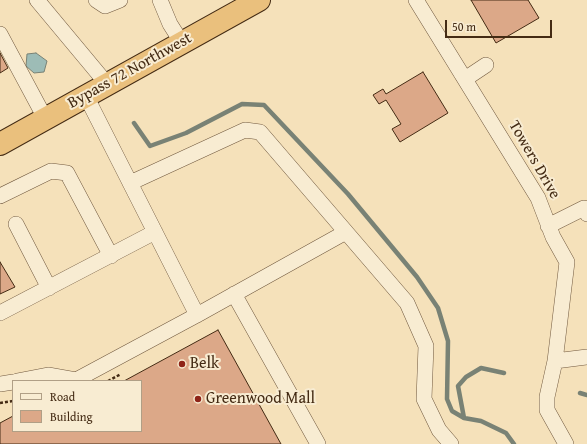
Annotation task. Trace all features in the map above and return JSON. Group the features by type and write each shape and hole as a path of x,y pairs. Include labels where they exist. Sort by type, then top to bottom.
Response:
{"highway":[{"name":"Bypass 72 Northwest","path":"0,144 260,0"}],"street":[{"path":"37,0 107,84"},
{"path":"96,0 105,6 120,0"},
{"path":"160,0 170,24 182,43"},
{"name":"Towers Drive","path":"416,0 538,198 548,226 567,262 555,361 547,397 546,410 566,444"},
{"path":"0,34 45,118"},
{"path":"465,79 486,65"},
{"path":"86,96 197,315"},
{"path":"130,183 245,130 260,132 406,303 426,346 424,399 439,430 448,443"},
{"path":"0,196 51,171 67,173 111,256"},
{"path":"548,226 586,209"},
{"path":"16,224 49,288"},
{"path":"0,314 155,232"},
{"path":"22,380 48,375 76,380 346,232"},
{"path":"234,294 318,444"},
{"path":"555,361 587,357"},
{"path":"0,384 12,382"}],"path":[{"path":"110,380 122,374"},
{"path":"0,403 12,401"}],"water":[{"path":"36,53 47,61 44,72 34,73 26,66 27,54"}],"building":[{"path":"471,0 528,0 539,18 496,43"},
{"path":"0,53 8,68 0,73"},
{"path":"423,72 448,113 400,142 392,129 401,124 386,100 379,104 373,95 383,89 386,94"},
{"path":"0,262 15,287 0,294"},
{"name":"Greenwood Mall","path":"218,330 281,444 0,444 0,423 12,417 12,432 142,432 142,380 126,380"}],"waterway":[{"path":"134,123 150,146 186,133 242,104 264,105 348,194 417,277 438,308 448,341 447,399 452,411 464,418 481,421 506,433 514,444"},
{"path":"464,418 458,386 466,377 481,368 504,373"},
{"path":"580,393 587,395"}],"place":[{"name":"Belk","path":"182,364"},
{"name":"Greenwood Mall","path":"198,399"}]}
